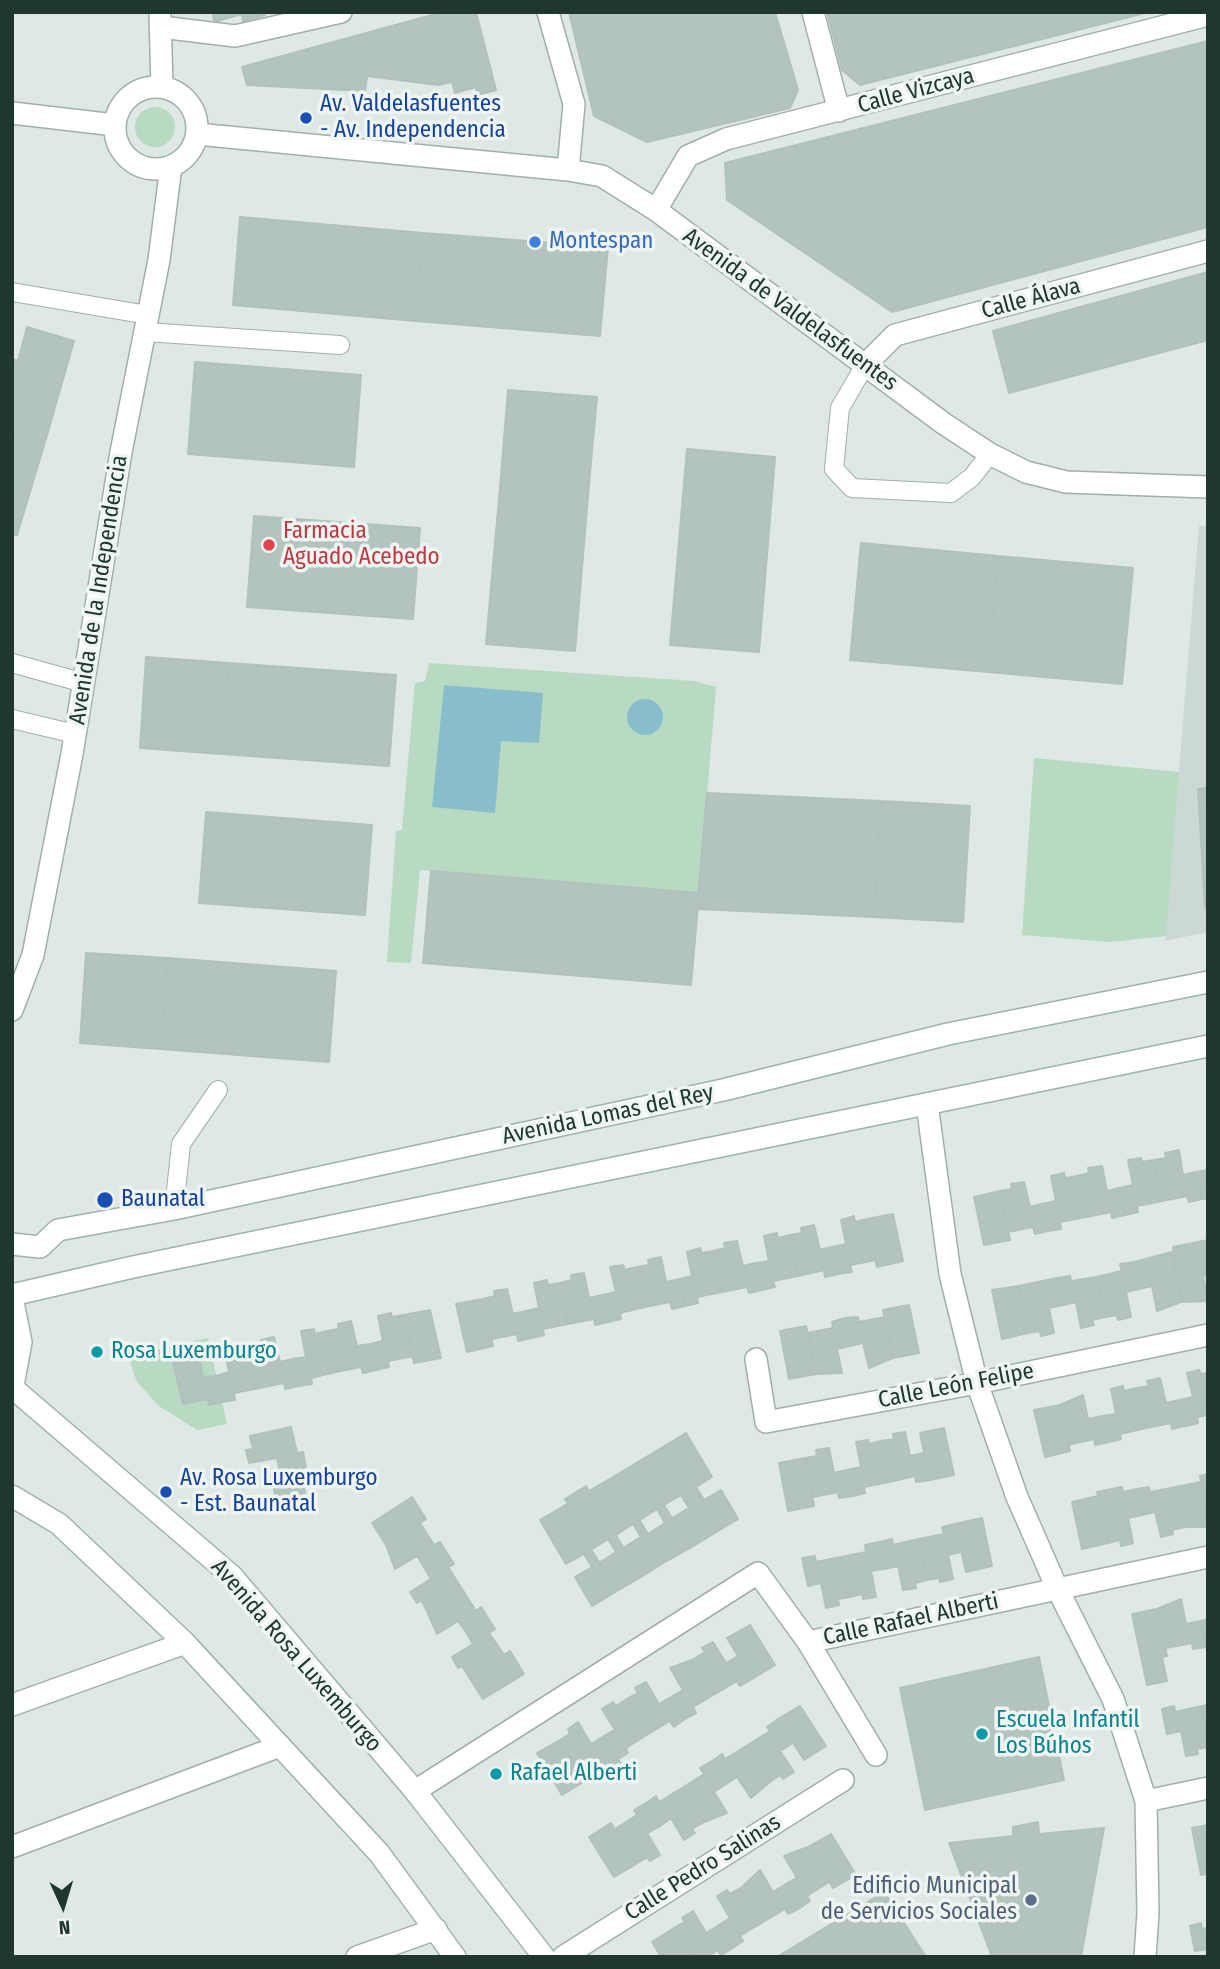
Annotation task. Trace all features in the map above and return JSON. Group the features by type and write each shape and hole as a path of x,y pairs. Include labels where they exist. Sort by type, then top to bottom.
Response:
{"street":[{"path":"162,87 160,19 235,36 341,12"},
{"path":"548,12 574,104 568,170"},
{"path":"813,12 839,111"},
{"name":"Calle Vizcaya","path":"656,210 672,178 688,156 726,139 1208,15"},
{"path":"162,87 178,93 191,105 197,121 197,134 188,155 171,166 152,169 136,163 118,144 115,125 119,109 131,95 147,88 162,87"},
{"path":"12,113 115,125"},
{"name":"Avenida de Valdelasfuentes","path":"197,134 568,170 602,176 656,210 864,365 990,454 1026,472 1066,482 1208,487"},
{"name":"Avenida de la Independencia","path":"12,1010 33,955 75,734 121,452 168,202 171,166"},
{"name":"Calle Álava","path":"864,365 895,335 1208,251"},
{"name":"Avenida Lomas del Rey","path":"12,1244 40,1247 58,1230 174,1209 723,1090 947,1034 1208,982"},
{"path":"13,1390 21,1342 12,1296 133,1267 1208,1046"},
{"path":"928,1104 950,1274 977,1383 1017,1497 1057,1588 1113,1699 1146,1801 1148,1913 1145,1957"},
{"name":"Calle León Felipe","path":"756,1359 766,1422 977,1383 1208,1335"},
{"name":"Avenida Rosa Luxemburgo","path":"13,1390 232,1576 415,1791 544,1957"},
{"path":"12,1496 59,1524 185,1643 379,1853 455,1957"},
{"name":"Calle Rafael Alberti","path":"415,1791 758,1573 808,1642 1208,1557"},
{"path":"808,1642 877,1755"},
{"path":"12,1705 185,1643"},
{"path":"12,1847 281,1746"},
{"name":"Calle Pedro Salinas","path":"564,1957 843,1780"},
{"path":"1146,1801 1208,1788"},
{"path":"357,1957 436,1929"}],"lane":[{"path":"12,292 146,323 340,345"},
{"path":"864,365 840,408 834,470 852,488 951,494 972,477 990,454"},
{"path":"12,663 84,683"},
{"path":"12,719 75,734"},
{"path":"174,1209 181,1144 218,1090"}],"shaded area":[{"path":"1199,526 1208,526 1208,932 1165,941"}],"green space":[{"path":"155,107 163,108 169,113 174,119 174,135 169,141 163,146 155,147 147,146 141,141 136,135 135,127 136,119 141,113 147,108"},
{"path":"429,663 694,681 716,687 699,893 420,870 411,963 387,962 396,831 402,830 415,683 425,681","holes":["445,685 543,694 501,740","637,701 636,733 627,718 629,708"]},
{"path":"1034,758 1179,772 1166,936 1110,942 1022,935"},
{"path":"208,1338 227,1424 197,1430 159,1406 137,1382 128,1356"}],"water":[{"path":"444,685 543,693 539,743 501,741 495,813 432,807"},
{"path":"645,699 658,704 663,717 658,730 645,735 632,730 627,717 632,704"}],"building":[{"path":"213,12 264,12 265,15 243,21 242,14 214,22"},
{"path":"443,12 476,12 496,90 478,95 476,87 455,93 452,82 438,85 367,76 365,91 247,85 242,67"},
{"path":"569,12 775,12 798,90 790,108 647,142 594,116"},
{"path":"827,12 1149,12 860,85 842,70"},
{"path":"1208,41 1208,227 892,312 727,200 725,163"},
{"path":"240,217 423,233 416,321 233,305"},
{"path":"423,233 608,247 600,336 416,321"},
{"path":"1208,272 1208,340 1009,393 993,331"},
{"path":"27,327 74,341 45,442 12,433 12,359 18,361"},
{"path":"195,362 361,375 354,467 188,454"},
{"path":"508,390 597,397 589,484 501,476"},
{"path":"12,433 45,442 17,535 12,534"},
{"path":"687,449 775,457 759,652 670,645"},
{"path":"501,476 589,484 575,651 486,644"},
{"path":"254,516 420,528 413,619 247,607"},
{"path":"861,543 998,556 988,672 850,660"},
{"path":"998,556 1133,568 1122,684 988,672"},
{"path":"146,657 229,663 222,754 140,748"},
{"path":"229,663 396,675 389,766 222,754"},
{"path":"1208,788 1208,908 1205,908 1198,789"},
{"path":"707,793 881,801 874,917 697,909"},
{"path":"881,801 970,806 963,922 874,917"},
{"path":"206,812 372,825 365,915 199,903"},
{"path":"431,871 699,893 691,985 423,963"},
{"path":"86,953 168,958 161,1049 80,1043"},
{"path":"168,958 336,971 329,1062 161,1049"},
{"path":"1179,1150 1183,1175 1196,1172 1202,1199 1189,1202 1187,1196 1162,1201 1154,1160 1166,1158 1165,1153"},
{"path":"1141,1158 1142,1162 1154,1160 1162,1201 1137,1206 1138,1212 1125,1215 1119,1188 1133,1185 1128,1160"},
{"path":"1102,1166 1107,1191 1119,1188 1125,1215 1112,1218 1111,1212 1086,1217 1077,1176 1089,1173 1088,1168"},
{"path":"1208,1170 1208,1198 1202,1199 1196,1172"},
{"path":"1064,1173 1065,1178 1077,1176 1086,1217 1060,1222 1061,1229 1048,1231 1042,1204 1056,1201 1051,1176"},
{"path":"1024,1182 1030,1207 1042,1204 1048,1231 1035,1234 1033,1227 1008,1232 1000,1191 1012,1189 1011,1184"},
{"path":"1000,1191 1010,1240 984,1245 974,1197"},
{"path":"893,1214 903,1261 877,1267 867,1219"},
{"path":"854,1216 855,1222 867,1219 876,1260 850,1265 852,1272 838,1274 832,1247 846,1244 841,1220"},
{"path":"814,1225 820,1250 832,1247 838,1274 825,1277 824,1270 798,1276 790,1235 802,1233 801,1228"},
{"path":"777,1233 778,1238 790,1235 798,1276 773,1281 775,1287 762,1290 756,1263 769,1261 764,1236"},
{"path":"1208,1240 1208,1275 1203,1276 1208,1301 1181,1302 1173,1247"},
{"path":"737,1241 743,1266 756,1263 762,1290 749,1293 747,1287 722,1292 713,1251 725,1248 724,1243"},
{"path":"700,1248 702,1253 713,1251 722,1292 697,1297 698,1303 685,1306 680,1279 692,1276 687,1252"},
{"path":"1172,1252 1181,1302 1157,1311 1152,1286 1139,1289 1134,1262"},
{"path":"661,1257 666,1282 680,1279 685,1306 672,1309 670,1302 645,1307 637,1267 649,1265 648,1260"},
{"path":"1134,1262 1139,1289 1126,1292 1131,1317 1118,1320 1117,1315 1105,1317 1097,1277 1122,1271 1120,1264"},
{"path":"623,1265 625,1270 637,1267 645,1307 620,1313 621,1319 608,1322 603,1295 616,1292 610,1267"},
{"path":"584,1273 589,1298 603,1295 608,1322 595,1325 594,1319 568,1324 560,1283 572,1280 571,1275"},
{"path":"1070,1276 1071,1281 1097,1277 1105,1317 1092,1320 1094,1325 1081,1328 1076,1302 1063,1305 1057,1278"},
{"path":"1057,1278 1063,1305 1049,1308 1054,1333 1041,1336 1040,1331 1028,1333 1019,1286"},
{"path":"547,1280 548,1285 560,1283 568,1324 543,1329 544,1335 532,1338 526,1311 539,1308 534,1283"},
{"path":"1019,1286 1028,1333 1002,1339 992,1290"},
{"path":"507,1289 513,1314 526,1311 532,1338 518,1341 517,1334 492,1339 483,1299 495,1296 494,1291"},
{"path":"483,1299 493,1346 467,1352 456,1304"},
{"path":"909,1305 919,1353 893,1358 883,1310"},
{"path":"430,1310 441,1358 414,1363 404,1315"},
{"path":"391,1313 392,1317 404,1315 413,1356 388,1361 389,1367 376,1370 370,1344 383,1341 378,1316"},
{"path":"858,1317 859,1322 885,1317 893,1358 869,1368 863,1343 850,1346 845,1318"},
{"path":"845,1318 850,1346 837,1349 842,1373 816,1374 808,1333 833,1328 832,1322"},
{"path":"351,1321 357,1346 370,1344 376,1370 363,1373 361,1367 336,1372 327,1331 339,1329 338,1324"},
{"path":"806,1326 816,1374 789,1379 780,1331"},
{"path":"314,1329 315,1334 327,1331 336,1372 311,1378 312,1384 299,1386 293,1359 306,1357 301,1331"},
{"path":"274,1337 280,1362 293,1359 299,1386 285,1389 284,1383 259,1388 251,1348 262,1345 261,1340"},
{"path":"237,1345 238,1350 251,1348 259,1388 234,1393 235,1400 222,1402 216,1376 229,1372 224,1348"},
{"path":"198,1353 203,1378 216,1376 222,1402 209,1405 208,1399 183,1404 173,1363 185,1361 184,1356"},
{"path":"1199,1370 1201,1374 1208,1373 1208,1415 1197,1417 1198,1423 1186,1426 1180,1400 1193,1397 1187,1373"},
{"path":"1160,1378 1166,1403 1180,1400 1185,1426 1172,1429 1171,1423 1146,1428 1137,1388 1149,1386 1147,1381"},
{"path":"1123,1386 1124,1391 1137,1388 1146,1428 1120,1434 1121,1439 1109,1442 1103,1416 1116,1414 1111,1389"},
{"path":"1083,1395 1088,1419 1103,1416 1109,1442 1095,1445 1094,1439 1068,1445 1060,1405"},
{"path":"1060,1405 1070,1451 1045,1457 1034,1410"},
{"path":"291,1427 297,1453 303,1452 306,1467 300,1469 305,1493 276,1499 271,1475 280,1473 277,1458 249,1463 246,1450 253,1449 250,1436"},
{"path":"944,1428 954,1475 930,1480 920,1433"},
{"path":"905,1432 910,1456 924,1453 930,1480 916,1482 915,1476 889,1482 881,1441 894,1439 893,1434"},
{"path":"686,1433 712,1477 696,1487 704,1500 721,1490 738,1519 690,1548 672,1518 689,1508 681,1495 664,1505 638,1462"},
{"path":"868,1440 869,1444 881,1441 889,1482 864,1487 865,1493 853,1496 847,1470 861,1467 856,1442"},
{"path":"829,1448 834,1473 847,1470 853,1496 839,1498 838,1492 813,1497 805,1458 817,1456 816,1450"},
{"path":"805,1458 814,1506 788,1511 779,1463"},
{"path":"638,1462 690,1548 665,1562 648,1534 665,1523 657,1509 640,1520 613,1477"},
{"path":"1208,1474 1208,1501 1205,1502 1208,1527 1185,1527 1176,1487 1201,1482 1200,1476"},
{"path":"613,1477 665,1562 641,1577 623,1548 641,1537 633,1524 616,1535 589,1491"},
{"path":"586,1486 641,1577 617,1591 599,1563 616,1552 608,1539 591,1550 564,1506 568,1504 565,1499"},
{"path":"1122,1487 1123,1492 1137,1489 1142,1515 1128,1518 1133,1543 1121,1546 1120,1540 1108,1543 1097,1492"},
{"path":"1149,1487 1150,1492 1176,1487 1185,1527 1172,1530 1173,1534 1161,1537 1155,1512 1142,1515 1137,1489"},
{"path":"1098,1496 1108,1543 1082,1549 1072,1502"},
{"path":"412,1497 426,1519 386,1545 372,1523"},
{"path":"564,1506 617,1591 592,1606 575,1577 592,1567 584,1554 566,1564 540,1520"},
{"path":"982,1518 992,1566 966,1572 955,1524"},
{"path":"420,1523 434,1545 440,1542 447,1553 424,1567 417,1556 395,1569 386,1545"},
{"path":"955,1524 961,1552 948,1555 953,1579 940,1582 939,1578 927,1580 919,1539 944,1534 942,1527"},
{"path":"892,1539 893,1545 919,1539 927,1580 915,1583 916,1588 903,1590 898,1566 884,1569 879,1542"},
{"path":"879,1542 884,1569 871,1571 876,1597 863,1599 862,1594 850,1597 841,1557 866,1552 865,1545"},
{"path":"447,1553 454,1564 448,1567 462,1589 427,1611 421,1600 417,1603 410,1592 431,1579 424,1567"},
{"path":"815,1556 816,1562 841,1557 850,1597 838,1599 839,1605 826,1608 821,1583 808,1586 802,1558"},
{"path":"462,1589 476,1611 481,1607 488,1618 466,1632 458,1621 437,1634 427,1611"},
{"path":"1181,1599 1186,1624 1201,1621 1206,1647 1193,1649 1192,1643 1166,1648 1157,1609"},
{"path":"1157,1609 1167,1656 1162,1657 1167,1681 1147,1685 1132,1614"},
{"path":"488,1618 495,1629 489,1633 504,1655 469,1677 462,1666 458,1668 452,1657 473,1644 466,1632"},
{"path":"1208,1619 1208,1646 1206,1647 1201,1621"},
{"path":"750,1625 775,1665 752,1679 727,1638"},
{"path":"713,1642 726,1663 738,1656 752,1679 740,1686 737,1681 715,1694 694,1659 705,1652 702,1648"},
{"path":"510,1651 524,1674 483,1699 469,1677"},
{"name":"Escuela Infantil Los Búhos","path":"1039,1657 1064,1780 925,1810 900,1688"},
{"path":"694,1659 715,1694 693,1707 696,1713 685,1719 671,1697 683,1690 670,1668"},
{"path":"646,1682 659,1704 671,1697 685,1719 674,1727 670,1721 648,1734 627,1699 638,1693 635,1688"},
{"path":"627,1699 648,1734 626,1748 628,1753 618,1759 604,1736 615,1730 602,1709 613,1702 616,1706"},
{"path":"1208,1705 1208,1733 1202,1706"},
{"path":"800,1706 826,1746 804,1760 778,1719"},
{"path":"1174,1706 1175,1712 1202,1706 1208,1747 1197,1749 1198,1754 1186,1756 1181,1731 1167,1734 1162,1709"},
{"path":"778,1719 793,1743 780,1751 794,1772 783,1779 780,1775 771,1781 748,1745 770,1731 767,1727"},
{"path":"578,1722 591,1744 604,1736 628,1776 617,1783 603,1761 580,1774 560,1740 570,1734 568,1729"},
{"path":"560,1740 585,1781 562,1795 537,1753"},
{"path":"748,1745 771,1781 751,1798 737,1777 726,1784 712,1761 722,1754 725,1759"},
{"path":"712,1761 726,1784 714,1792 727,1813 704,1822 682,1788 704,1774 700,1768"},
{"path":"682,1788 704,1822 692,1829 695,1833 684,1840 671,1818 660,1826 646,1803 656,1796 659,1802"},
{"path":"646,1803 660,1826 647,1833 660,1855 650,1861 647,1857 636,1864 615,1829 637,1815 634,1810"},
{"name":"Edificio Municipal de Servicios Sociales","path":"1038,1822 1039,1834 1104,1828 1081,1957 992,1957 949,1843 1013,1836 1013,1827"},
{"path":"611,1823 636,1864 614,1877 589,1837"},
{"path":"1208,1825 1208,1874 1201,1875 1192,1828"},
{"path":"831,1834 856,1875 833,1888 808,1847"},
{"path":"808,1847 829,1882 807,1896 810,1901 800,1908 786,1884 797,1878 784,1856"},
{"path":"760,1870 773,1892 786,1884 800,1908 788,1914 785,1909 763,1922 741,1888"},
{"path":"741,1888 763,1922 740,1936 743,1941 733,1948 719,1925 730,1918 717,1896 727,1890 730,1894"},
{"path":"884,1892 926,1957 777,1957"},
{"path":"693,1911 706,1933 719,1925 733,1948 721,1955 718,1950 706,1957 691,1957 674,1928 685,1922 682,1918"},
{"path":"1201,1923 1202,1929 1208,1928 1208,1949 1195,1951 1190,1926"},
{"path":"674,1928 691,1957 661,1957 652,1942"}],"place":[{"name":"Av. Valdelasfuentes - Av. Independencia","path":"306,118"},
{"name":"Montespan","path":"535,242"},
{"name":"Farmacia Aguado Acebedo","path":"269,545"},
{"name":"Baunatal","path":"105,1200"},
{"name":"Rosa Luxemburgo","path":"97,1352"},
{"name":"Av. Rosa Luxemburgo - Est. Baunatal","path":"166,1492"},
{"name":"Escuela Infantil Los Búhos","path":"982,1734"},
{"name":"Rafael Alberti","path":"496,1774"},
{"name":"Edificio Municipal de Servicios Sociales","path":"1031,1900"}]}
